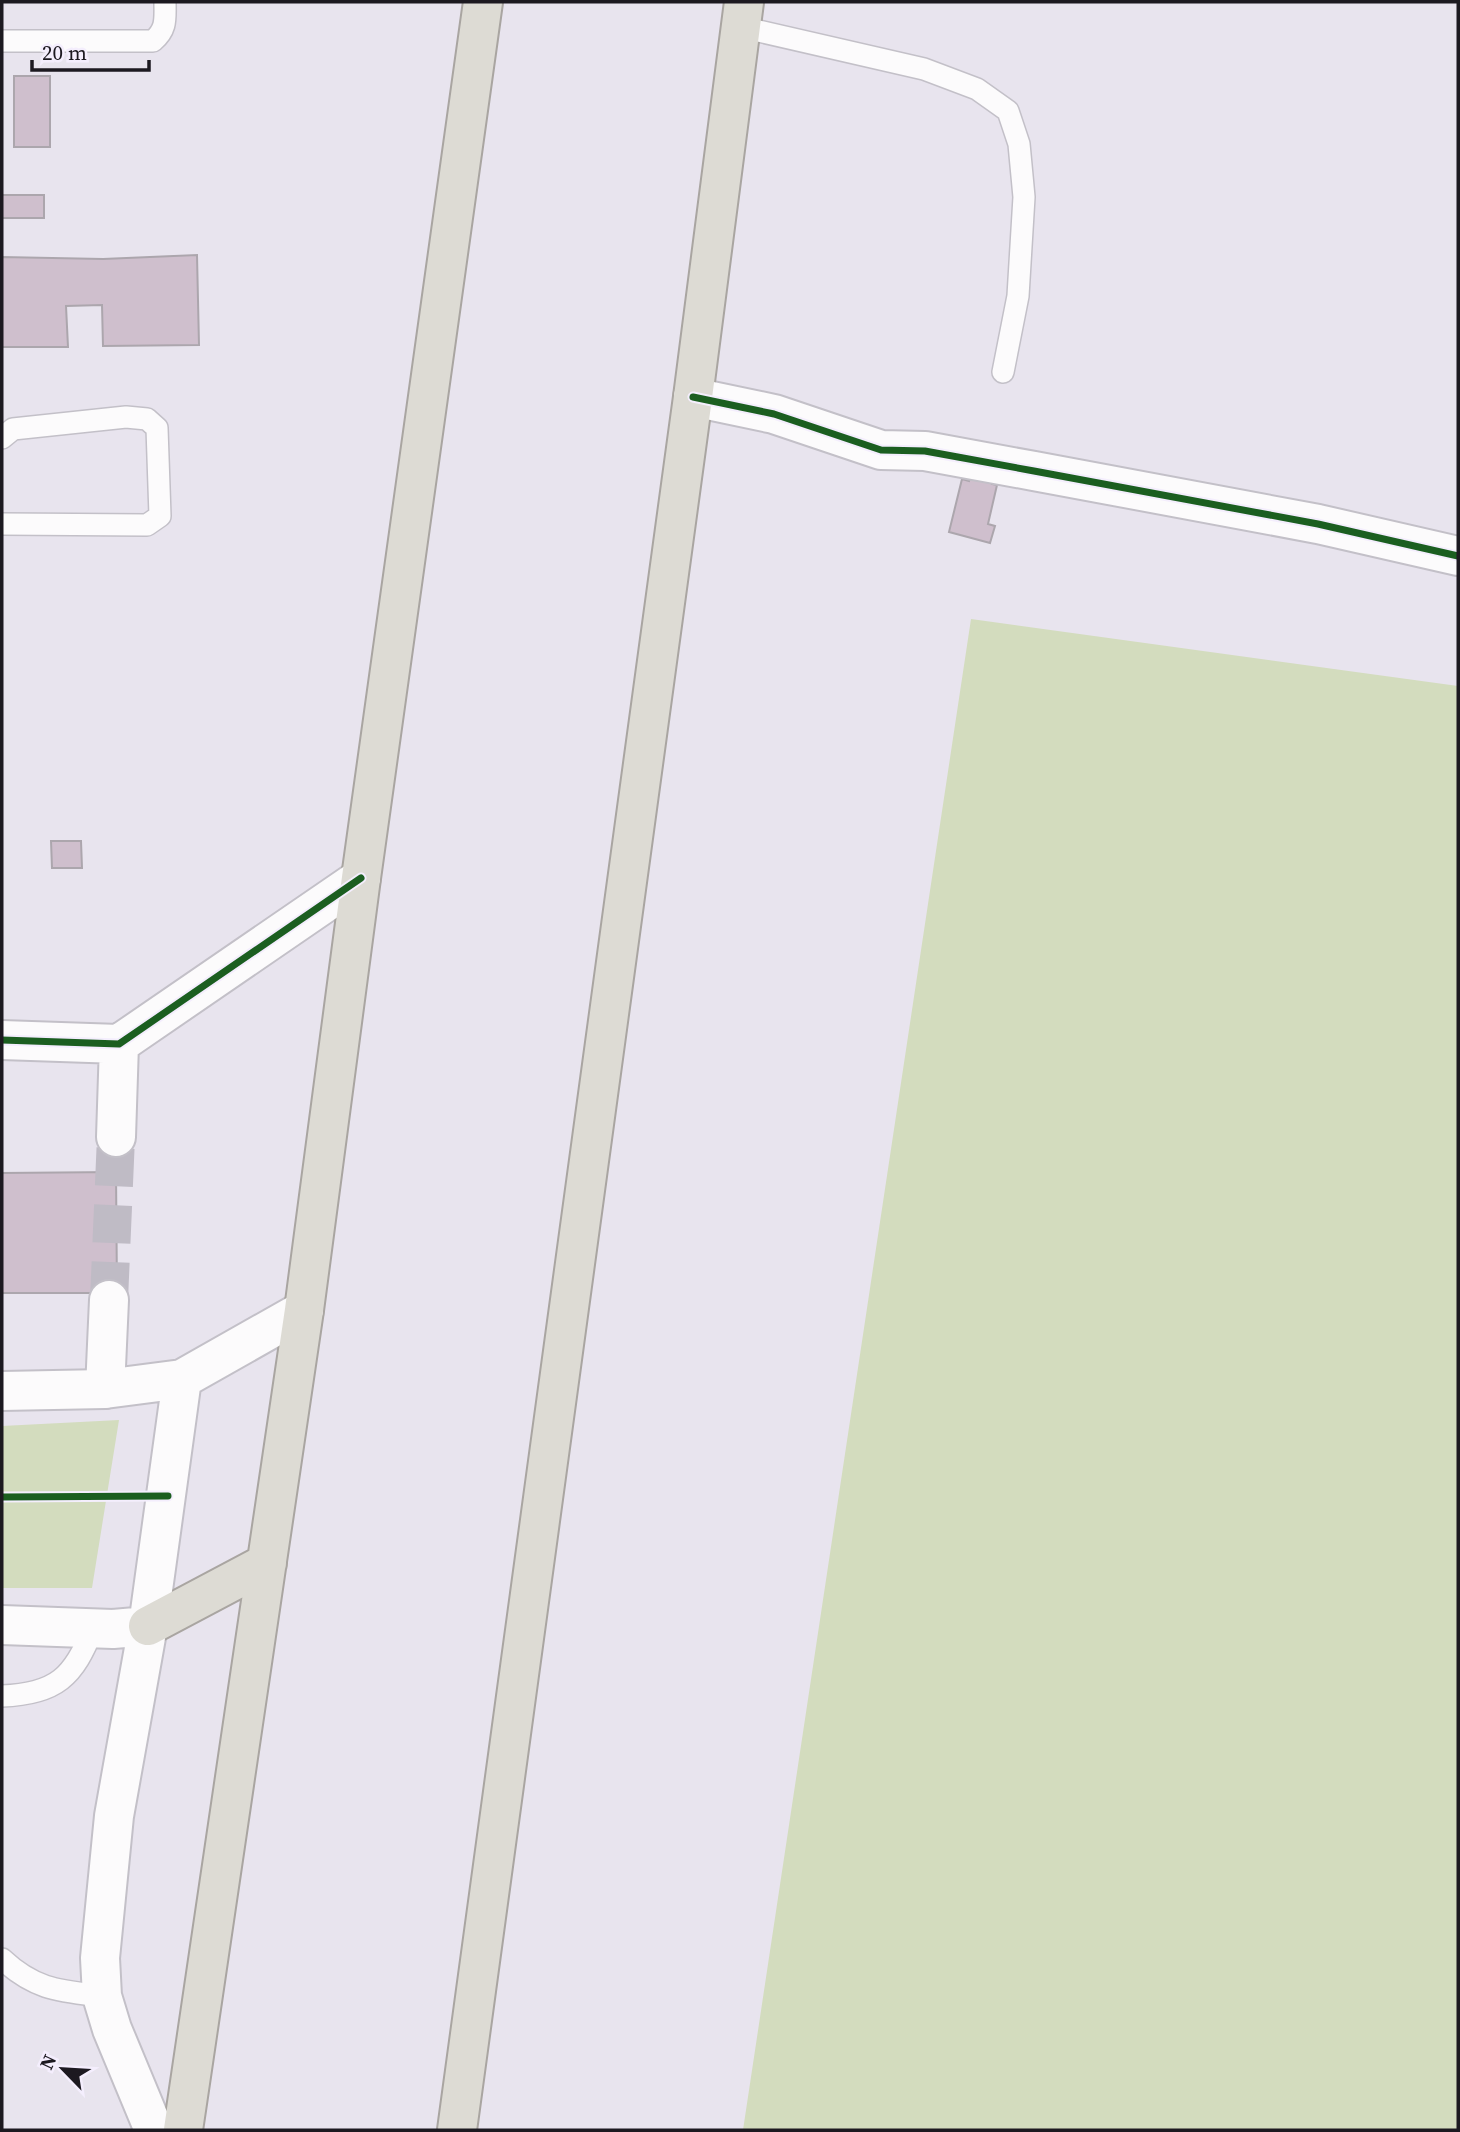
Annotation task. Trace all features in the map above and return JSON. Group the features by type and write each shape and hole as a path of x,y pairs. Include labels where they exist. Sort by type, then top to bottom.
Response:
{"highway":[{"path":"183,2130 304,1310 483,2"},
{"path":"457,2130 693,397 742,14"},
{"path":"148,1626 267,1563"}],"street":[{"path":"693,397 774,414 881,450 925,451 1318,524 1458,556"},
{"path":"2,1040 119,1044 361,878"},
{"path":"116,1137 119,1044"},
{"path":"106,1389 109,1300"},
{"path":"2,1391 106,1389 182,1379 304,1310"},
{"path":"154,2130 112,2029 103,1996 100,1958 114,1816 148,1626 182,1379"},
{"path":"2,1625 93,1628 148,1626"}],"lane":[{"path":"2,41 153,41 162,34 166,25 165,2"},
{"path":"742,14 924,69 977,89 1008,111 1019,144 1024,197 1018,296 1003,372"},
{"path":"2,438 13,429 127,417 147,419 157,428 160,516 146,525 2,524"},
{"path":"2,1696 43,1690 66,1677 82,1657 93,1628"},
{"path":"2,1959 28,1978 52,1990 103,1996"}],"green space":[{"path":"971,619 1458,686 1458,2130 743,2130"},
{"path":"119,1420 92,1588 2,1588 2,1426"}],"building":[{"path":"14,76 50,76 50,147 14,147"},
{"path":"2,195 44,195 44,218 2,218"},
{"path":"197,255 199,345 103,346 102,305 66,306 68,347 2,347 2,257 103,259"},
{"path":"972,469 994,475 992,484 997,485 988,524 995,526 990,543 949,532 962,479 969,481"},
{"path":"51,841 81,841 82,868 52,868"},
{"path":"116,1172 117,1293 2,1293 2,1173"}],"tunnel":[{"path":"109,1300 116,1137"}],"cycle path":[{"path":"693,397 774,414 881,450 925,451 1034,471 1318,524 1458,556"},
{"path":"2,1040 119,1044 361,878"},
{"path":"2,1497 168,1496"}]}
